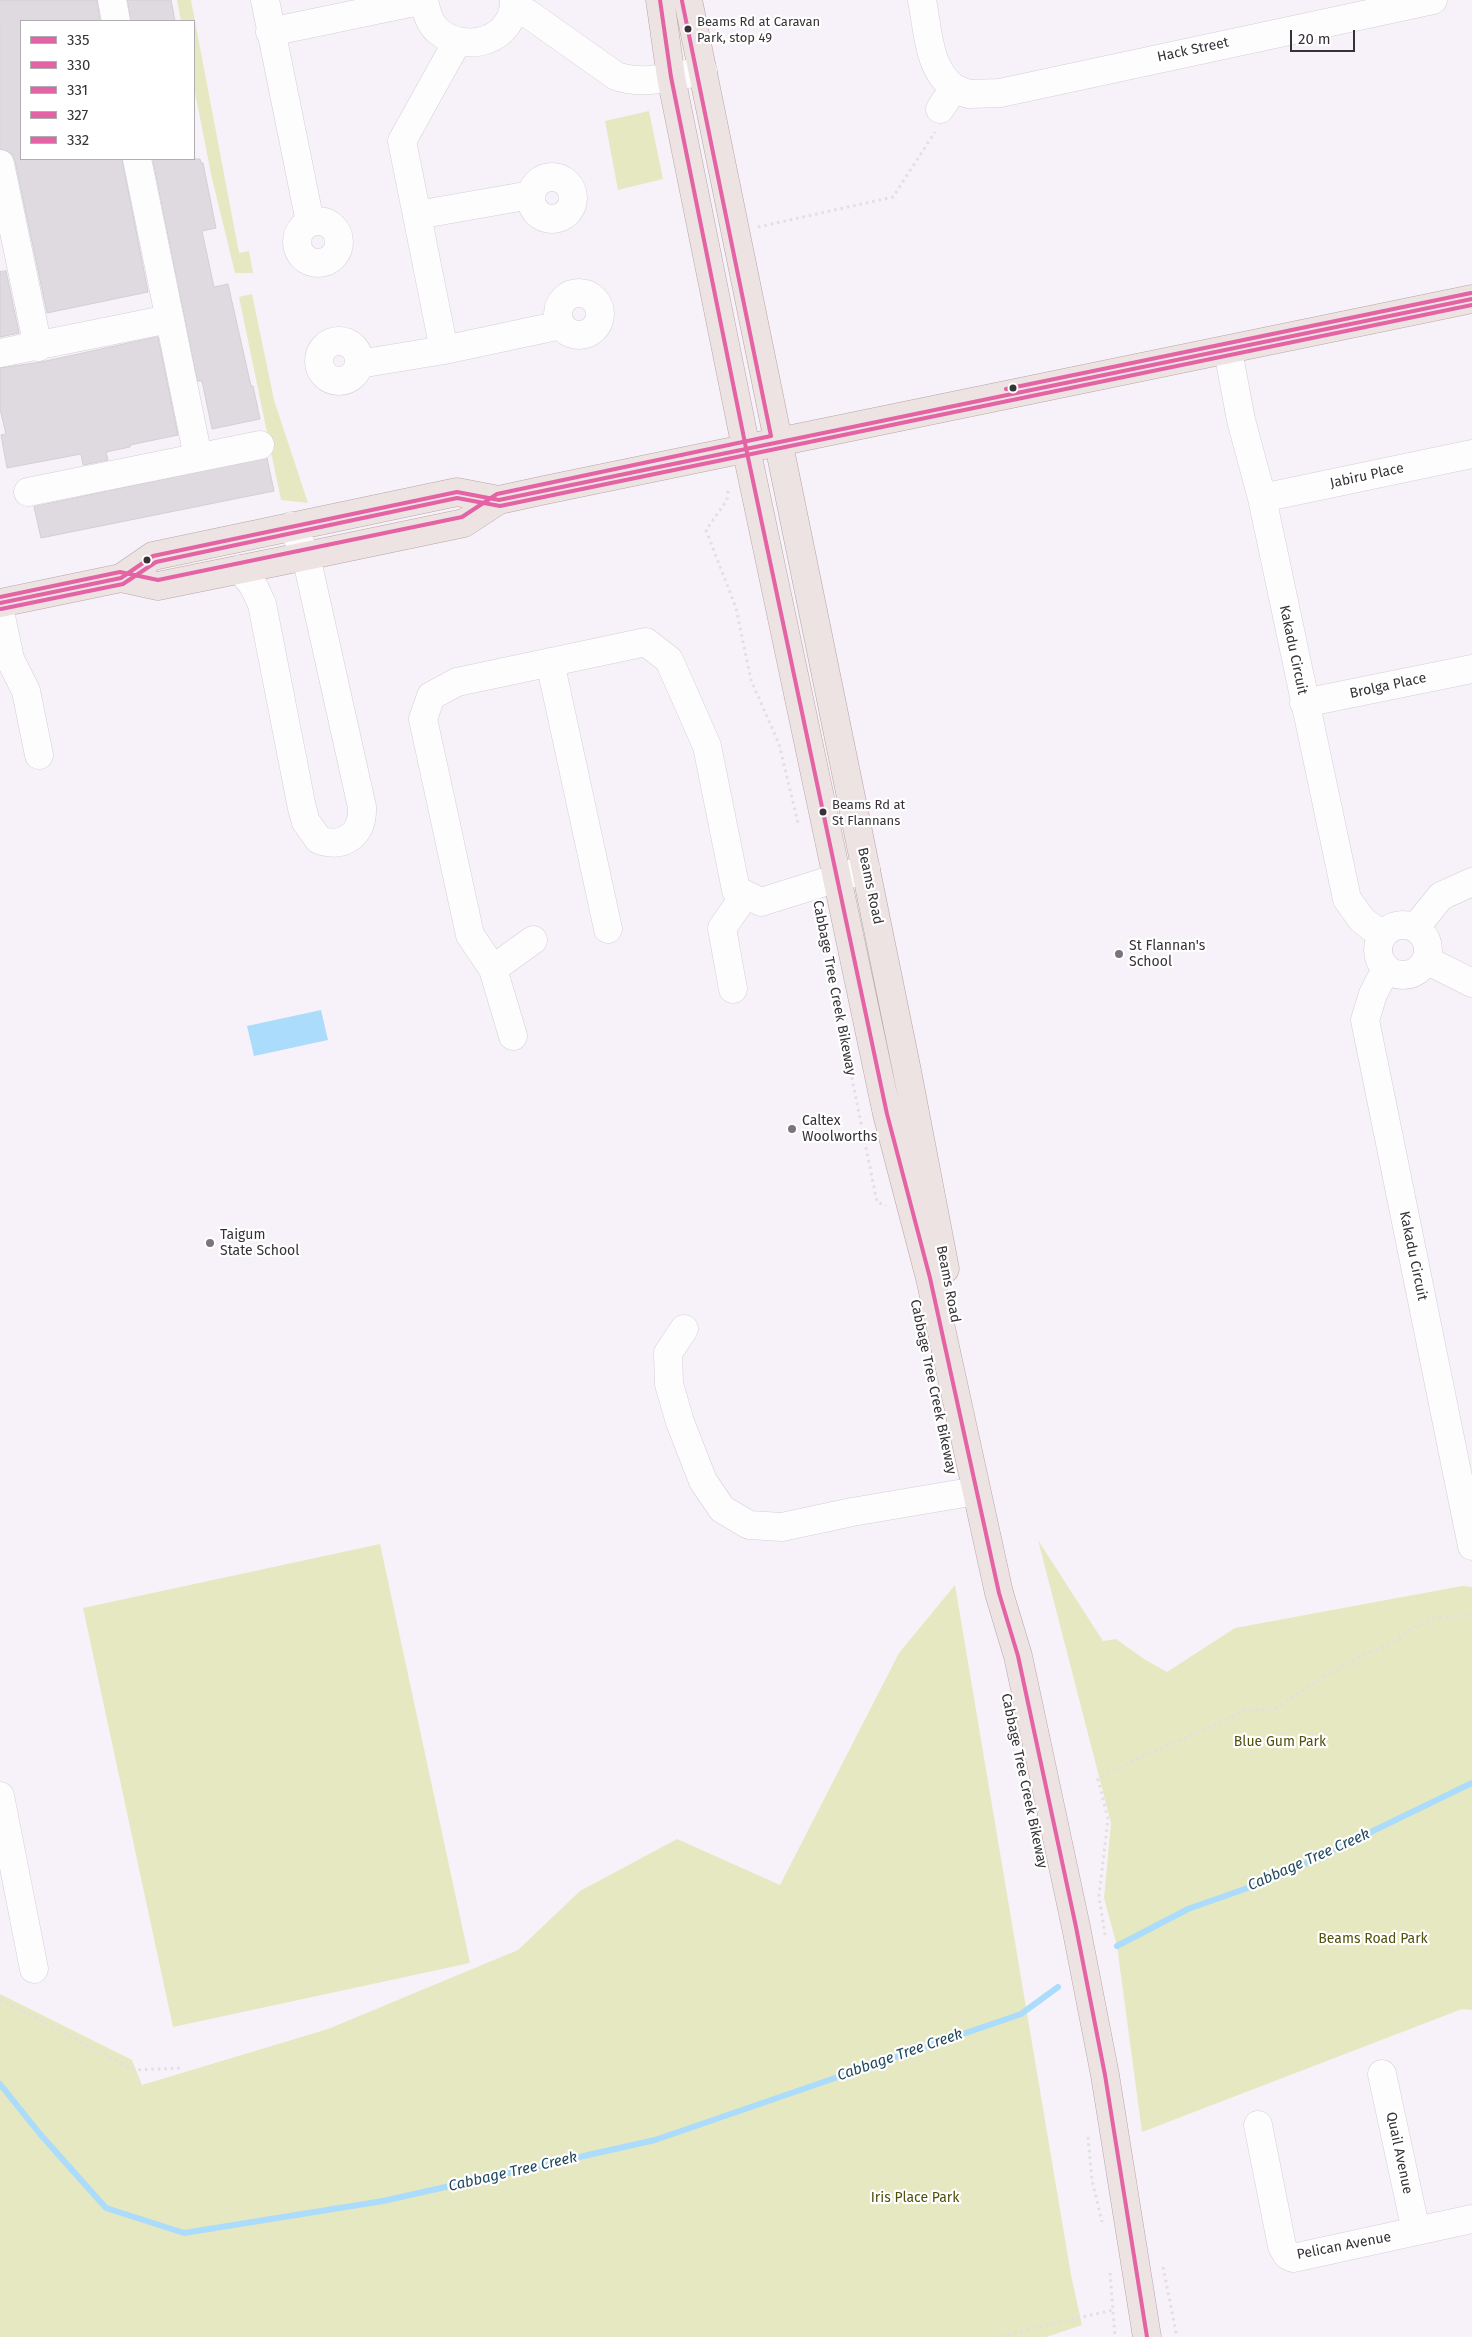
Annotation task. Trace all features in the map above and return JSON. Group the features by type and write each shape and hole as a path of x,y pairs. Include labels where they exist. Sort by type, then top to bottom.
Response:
{"main road":[{"name":"Beams Road","path":"660,0 671,77 746,448 887,1114 930,1278 999,1593 1018,1656 1105,2075 1147,2337"},
{"name":"Beams Road","path":"688,0 908,1071 953,1313 1013,1592 1018,1656"},
{"path":"121,578 158,586 306,556 464,523 499,500 778,441 1228,351 1472,299"},
{"path":"0,602 121,578 153,556 457,492 499,500"}],"street":[{"path":"112,0 116,20"},
{"path":"265,0 310,222"},
{"path":"270,32 424,0 428,18 438,31 457,42 470,44 485,41 499,33 521,5 616,76 632,81 671,77 702,71"},
{"path":"922,0 935,62 942,77 947,99"},
{"name":"Hack Street","path":"947,99 968,94 1000,93 1433,0"},
{"path":"444,350 402,141 457,42"},
{"path":"137,160 198,457"},
{"path":"0,164 9,252 38,347"},
{"path":"417,215 531,195"},
{"path":"0,353 38,347 169,319"},
{"path":"359,364 444,350 561,325"},
{"name":"Kakadu Circuit","path":"1228,351 1241,420 1262,498 1347,899 1362,920 1382,935"},
{"path":"28,492 260,444"},
{"name":"Jabiru Place","path":"1262,498 1472,454"},
{"path":"240,569 253,585 262,604 306,822 319,840 336,842 355,834 361,826 362,807 306,556 292,526"},
{"path":"0,612 10,659 26,691 39,755"},
{"path":"513,1036 493,969 470,936 423,719 431,696 457,682 646,642 669,660 707,746 736,890 760,902 866,869"},
{"path":"550,662 608,929"},
{"name":"Brolga Place","path":"1304,703 1472,669"},
{"path":"1415,928 1441,896 1472,882"},
{"path":"733,989 722,928 745,895"},
{"path":"1401,924 1415,928 1425,939 1428,946 1426,960 1416,972 1408,975 1393,974 1386,969 1378,957 1379,942 1382,935 1401,924"},
{"path":"493,969 533,940"},
{"path":"1426,960 1472,983"},
{"name":"Kakadu Circuit","path":"1386,969 1373,994 1365,1020 1472,1546"},
{"path":"684,1329 668,1353 668,1384 680,1422 703,1481 722,1509 749,1525 782,1527 852,1512 976,1491"},
{"path":"0,1796 34,1969"},
{"name":"Quail Avenue","path":"1382,2074 1416,2231"},
{"name":"Pelican Avenue","path":"1258,2126 1282,2246 1287,2255 1294,2258 1472,2219"}],"path":[{"path":"752,229 893,197 936,129 947,99"},
{"path":"728,491 726,500 706,530 736,608 751,680 779,744 800,830"},
{"name":"Cabbage Tree Creek Bikeway","path":"842,1030 877,1202 890,1208"},
{"path":"1105,1936 1099,1896 1108,1820 1098,1779 1136,1759 1229,1719 1242,1710 1274,1709 1332,1672 1370,1652 1393,1643 1410,1630 1433,1619 1472,1614"},
{"path":"0,1998 134,2070 182,2068"},
{"path":"1088,2128 1088,2152 1104,2231"},
{"path":"1161,2259 1177,2337"},
{"path":"1110,2271 1115,2337"},
{"path":"995,2337 1113,2310"}],"green space":[{"path":"177,0 191,0 195,20 181,20"},
{"path":"195,21 239,253 249,251 253,273 235,273 211,174 195,92"},
{"path":"649,111 663,179 618,190 605,121"},
{"path":"252,294 274,400 308,503 281,500 239,297"},
{"path":"1038,1540 1103,1641 1116,1639 1144,1659 1167,1672 1235,1628 1462,1586 1472,1587 1472,2010 1462,2009 1142,2132 1117,1946 1104,1898 1111,1823"},
{"path":"380,1544 470,1963 173,2027 83,1608"},
{"name":"Iris Place Park","path":"955,1585 1071,2275 1082,2325 1046,2337 0,2337 0,1994 132,2060 142,2085 328,2029 518,1950 580,1891 677,1839 780,1885 899,1653"}],"water":[{"path":"321,1010 328,1040 254,1056 247,1026"}],"building":[{"path":"0,0 97,0 100,20 20,20 20,160 122,160 148,292 47,313 15,161 11,153 0,149"},
{"path":"128,0 171,0 175,20 131,20"},
{"path":"200,159 201,163 203,163 216,228 202,231 214,287 228,284 260,419 212,429 202,381 198,381 153,160"},
{"path":"6,271 19,333 0,337 0,272"},
{"path":"158,337 178,435 106,452 108,460 83,465 81,454 7,468 1,435 6,434 0,409 0,368 41,362"},
{"path":"267,458 274,491 41,538 34,507"}],"waterway":[{"name":"Cabbage Tree Creek","path":"1117,1946 1188,1909 1276,1878 1472,1783"},
{"name":"Cabbage Tree Creek","path":"0,2084 40,2134 106,2208 184,2233 383,2201 655,2140 1021,2014 1058,1987"}],"transit line":[{"name":"335","path":"660,0 671,77 746,448 887,1114 930,1278 999,1593 1018,1656 1076,1927 1105,2075 1147,2337"},
{"name":"327","path":"0,597 120,572 158,580 462,517 497,494 771,436 682,1"},
{"name":"332","path":"1006,389 1471,293"},
{"name":"330","path":"0,603 121,578 153,556 457,492 499,500 1472,299"},
{"name":"331","path":"1,609 123,584 156,562 457,498 500,506 1472,305"}],"place":[{"name":"Beams Rd at Caravan Park, stop 49","path":"688,29"},
{"name":"Beams Rd at St Flannans","path":"823,812"},
{"name":"St Flannan's School","path":"1119,954"},
{"name":"Caltex Woolworths","path":"792,1129"},
{"name":"Taigum State School","path":"210,1243"}],"park label":[{"name":"Blue Gum Park","path":"1280,1742"},
{"name":"Beams Road Park","path":"1373,1939"}]}
